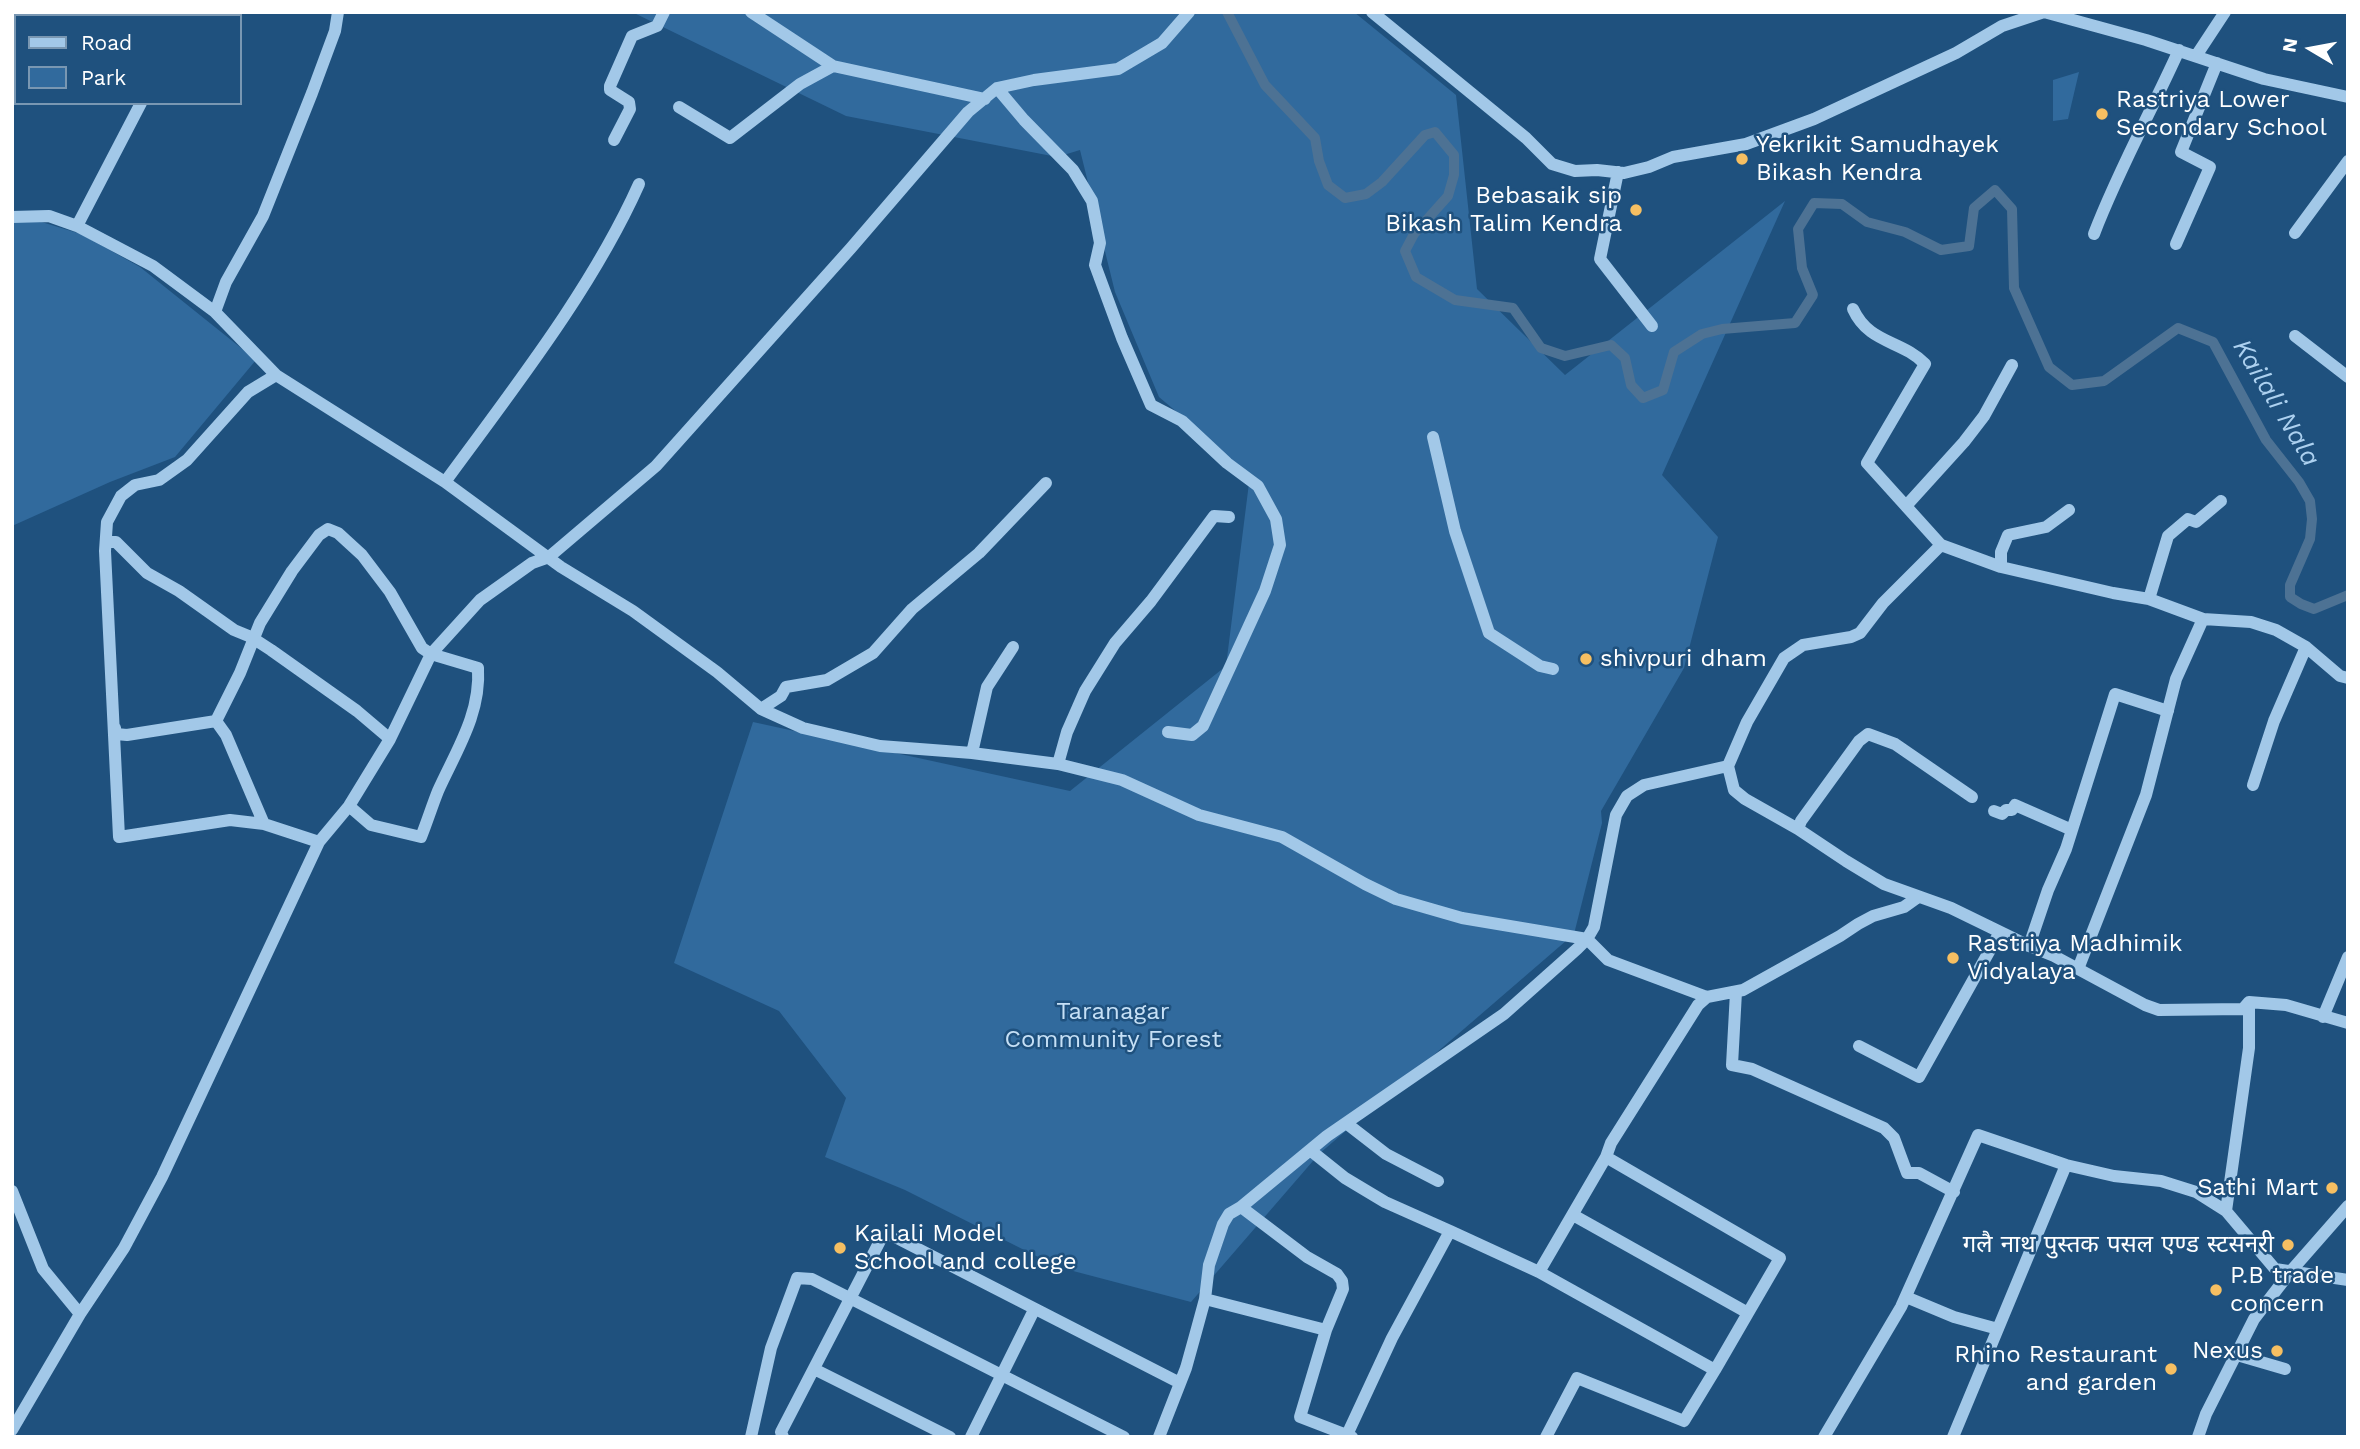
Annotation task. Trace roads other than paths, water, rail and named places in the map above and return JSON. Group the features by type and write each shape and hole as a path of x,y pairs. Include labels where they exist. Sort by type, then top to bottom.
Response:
{"street":[{"path":"215,312 226,282 263,216 335,31 338,12"},
{"path":"614,140 630,108 629,102 610,90 610,86 632,36 657,26 664,12"},
{"path":"751,12 833,66 985,99"},
{"path":"12,1430 80,1314 124,1248 162,1177 319,842 349,806 390,739 431,654 480,600 532,563 549,557 656,466 851,248 968,112 997,88 1034,80 1118,69 1163,43 1189,12"},
{"path":"1372,12 1526,138 1552,164 1575,171 1624,173 1673,158 1746,144 1814,119 1891,85 1956,53 2002,26 2044,12 2099,18 2113,32 2179,50 2264,79 2348,97"},
{"path":"2196,56 2225,12"},
{"path":"2094,234 2109,193 2179,50"},
{"path":"2176,244 2210,167 2181,152 2217,63"},
{"path":"679,107 730,138 800,84 833,66"},
{"path":"997,88 1073,170 1092,201 1100,243 1095,265 1151,405 1182,421 1227,463 1258,486 1276,519 1280,545 1265,591 1203,726 1192,735 1168,732"},
{"path":"77,226 140,105"},
{"path":"2295,233 2348,161"},
{"path":"1618,172 1600,259 1652,326"},
{"path":"444,482 548,341 621,226 639,184"},
{"path":"12,217 49,216 77,226 153,266 215,312 276,375 444,482 561,567 633,611 761,709 803,728 880,746 972,753 1058,764 1122,780 1199,815 1282,837 1364,884 1396,899 1462,918 1587,939 1608,960 1707,997 1743,990 1873,916 1904,907 1918,897"},
{"path":"1853,309 1858,321 1866,328 1882,340 1917,355 1926,364 1867,463 1941,545 2001,567 2149,599 2203,619 2251,622 2276,630 2306,647 2340,676 2348,678"},
{"path":"2295,335 2347,374"},
{"path":"1906,506 1984,416 2012,365"},
{"path":"276,375 248,392 187,460 159,480 135,485 121,496 107,522 119,837 230,820 264,824 319,842"},
{"path":"1433,437 1455,531 1489,633 1540,666 1553,669"},
{"path":"761,709 781,696 786,687 827,680 873,653 898,623 934,589 979,553 1046,483"},
{"path":"2149,599 2168,536 2188,519 2196,522 2221,501"},
{"path":"2001,567 2001,552 2008,535 2046,527 2069,510"},
{"path":"1058,764 1067,732 1085,691 1115,643 1151,601 1214,516 1229,517"},
{"path":"216,721 260,623 284,584 320,536 328,529 338,533 362,555 390,592 422,648 431,654 478,668 479,684 469,728 421,837 371,825 349,806"},
{"path":"106,542 116,542 147,573 179,590 234,630 254,640 357,711 390,739"},
{"path":"1941,545 1883,603 1860,633 1803,645 1784,658 1747,722 1728,766 1734,790 1884,884 1951,908 2054,956 2145,1005 2160,1010 2243,1009 2249,1002"},
{"path":"2078,969 2146,795 2176,679 2203,619"},
{"path":"2253,785 2273,721 2306,647"},
{"path":"972,753 987,687 1013,648"},
{"path":"2029,946 2072,830 2115,694 2168,711"},
{"path":"115,728 116,734 127,735 216,721"},
{"path":"216,721 226,735 264,824"},
{"path":"1798,829 1859,741 1868,734 1895,744 1972,797"},
{"path":"1160,1437 1180,1383 1205,1299 1209,1265 1229,1214 1310,1150 1504,1014 1587,939 1594,927 1616,815 1627,796 1644,785 1728,766"},
{"path":"1994,811 2002,814 2006,810 2012,810 2015,805 2072,830"},
{"path":"1859,1046 1919,1077 2000,932"},
{"path":"2323,1017 2348,957"},
{"path":"1736,992 1732,1065 1752,1069 1884,1128 1894,1138 1907,1173 1919,1173 1954,1192"},
{"path":"1539,1272 1606,1157 1611,1143 1698,1005 1707,997"},
{"path":"2249,1002 2286,1004 2348,1023"},
{"path":"2226,1211 2249,1048 2249,1002"},
{"path":"1346,1124 1386,1154 1438,1181"},
{"path":"1824,1437 1906,1297 1978,1135 2066,1165 2114,1176 2161,1181 2196,1192 2226,1211 2275,1269 2348,1280"},
{"path":"1310,1150 1345,1178 1385,1202 1539,1272 1715,1370"},
{"path":"1546,1437 1577,1378 1684,1421 1780,1258 1606,1157"},
{"path":"1953,1437 2066,1165"},
{"path":"12,1191 43,1269 80,1314"},
{"path":"2197,1437 2254,1319 2291,1270 2348,1206"},
{"path":"1241,1207 1342,1281 1343,1289 1326,1330 1300,1417 1348,1436 1392,1338 1450,1231"},
{"path":"1573,1215 1748,1313"},
{"path":"783,1437 781,1432 883,1237 891,1236 1180,1383"},
{"path":"751,1437 772,1349 797,1278 812,1279 1124,1437"},
{"path":"1906,1297 1954,1317 1998,1329"},
{"path":"1205,1299 1326,1330"},
{"path":"971,1437 1034,1310"},
{"path":"2236,1354 2286,1369"},
{"path":"814,1369 950,1437"}],"waterway":[{"name":"Kailali Nala","path":"1227,12 1265,85 1315,138 1319,161 1328,185 1345,198 1366,194 1382,182 1425,135 1435,132 1454,155 1454,175 1448,196 1414,234 1405,251 1416,277 1455,300 1513,308 1541,348 1565,356 1611,345 1625,358 1631,385 1643,398 1663,390 1674,352 1702,334 1722,329 1795,323 1813,295 1802,268 1798,229 1814,203 1842,204 1867,222 1905,232 1941,250 1969,246 1974,208 1995,190 2012,209 2014,288 2049,367 2072,385 2104,381 2178,328 2213,342 2266,440 2299,482 2310,501 2310,539 2290,585 2290,597 2314,609 2348,595"}],"place":[{"name":"Rastriya Lower Secondary School","path":"2102,114"},
{"name":"Yekrikit Samudhayek Bikash Kendra","path":"1742,159"},
{"name":"Bebasaik sip Bikash Talim Kendra","path":"1636,210"},
{"name":"shivpuri dham","path":"1586,659"},
{"name":"Rastriya Madhimik Vidyalaya","path":"1953,958"},
{"name":"Sathi Mart","path":"2332,1188"},
{"name":"गलै नाथ पुस्तक पसल एण्ड स्टसनरी","path":"2288,1245"},
{"name":"Kailali Model School and college","path":"840,1248"},
{"name":"P.B trade concern","path":"2216,1290"},
{"name":"Nexus","path":"2277,1351"},
{"name":"Rhino Restaurant and garden","path":"2171,1369"}],"park label":[{"name":"Taranagar Community Forest","path":"1113,1026"}]}
